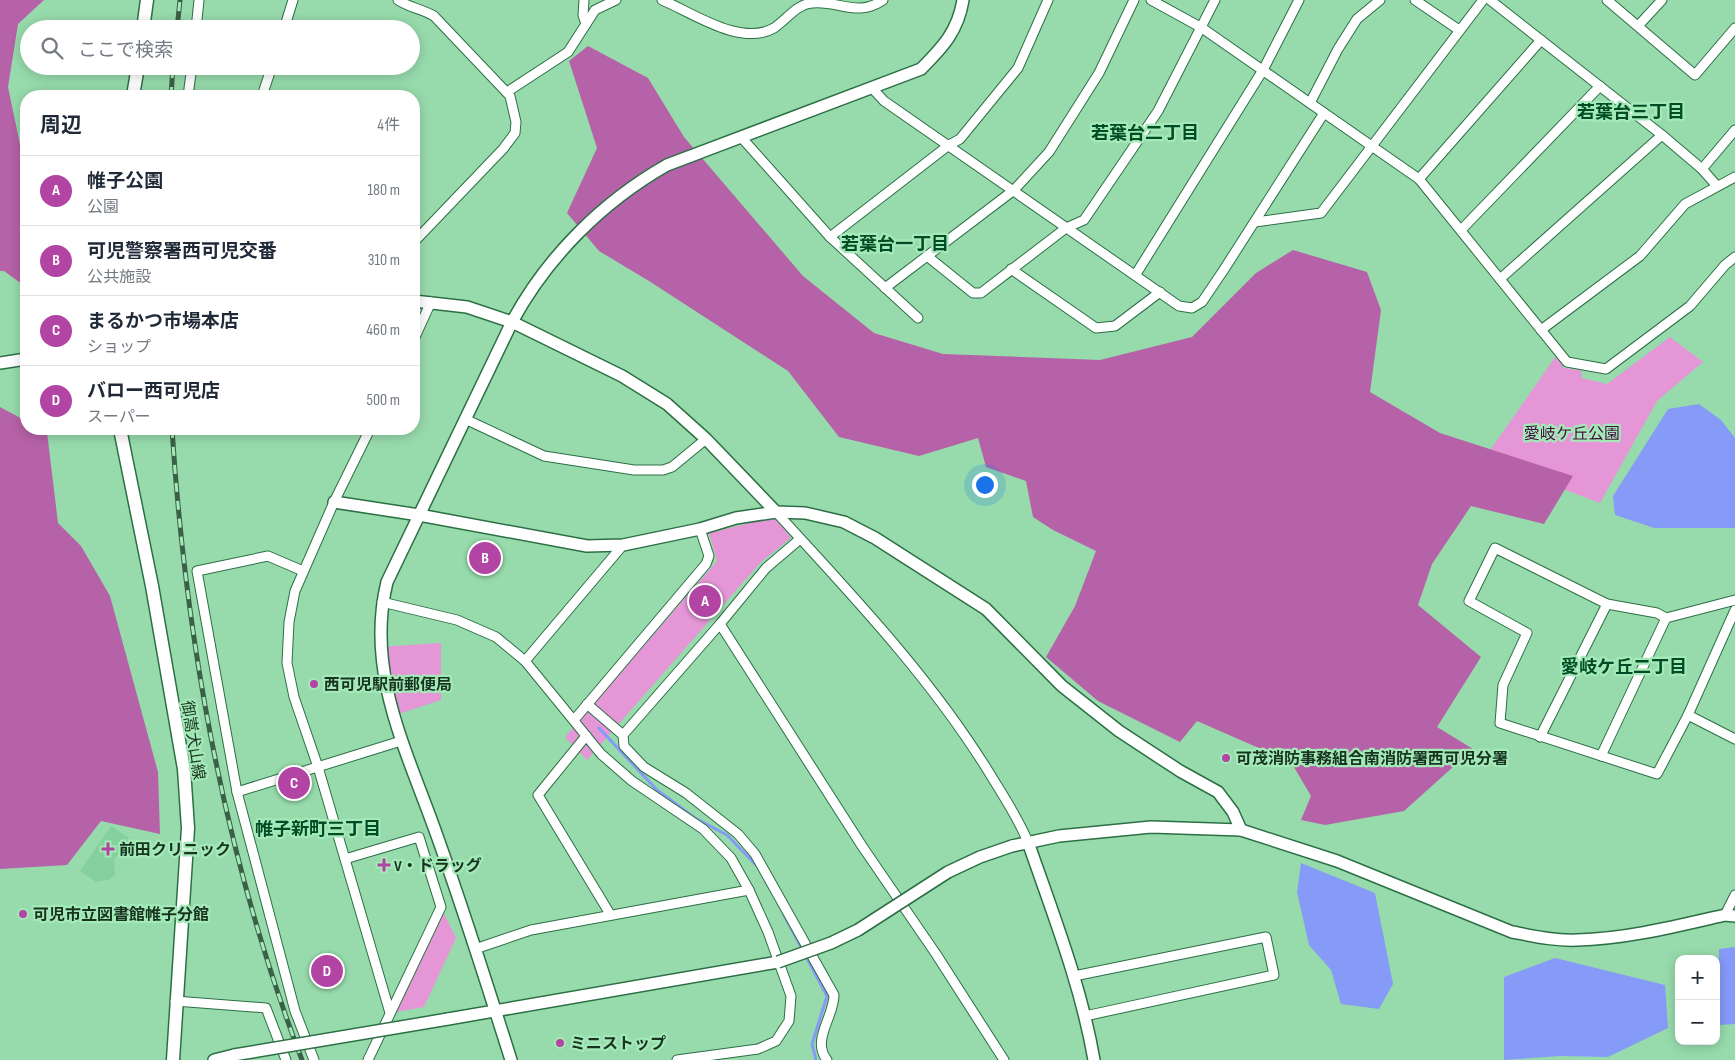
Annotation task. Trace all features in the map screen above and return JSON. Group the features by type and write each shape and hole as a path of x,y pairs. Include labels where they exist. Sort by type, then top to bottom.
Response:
{"main road":[{"path":"144,20 147,0"},
{"path":"135,90 137,75"},
{"name":"御嵩犬山線","path":"121,435 155,604 184,768 188,828 172,1060"}],"street":[{"path":"197,20 199,0"},
{"path":"287,20 293,0"},
{"path":"398,0 409,8 422,9 434,16 507,92 510,96 516,122 515,133 476,179 420,236"},
{"path":"584,0 582,15 586,24"},
{"path":"507,92 568,52 595,10 616,0"},
{"path":"662,0 731,31 754,35 774,27 794,11 812,3 860,9 883,0"},
{"path":"511,1060 436,834 401,741 381,658 382,602 387,582 512,322 543,271 618,197 666,165 921,69 944,46 960,19 963,0"},
{"path":"830,238 960,139 1018,68 1048,0"},
{"path":"885,288 1014,190 1049,152 1099,73 1134,0"},
{"path":"1151,0 1202,28 1419,180 1567,362 1606,370 1690,306 1725,265 1735,257"},
{"path":"927,256 973,293 981,293 1066,228 1084,220 1158,111 1215,0"},
{"path":"1136,274 1263,70 1299,0"},
{"path":"1310,104 1338,48 1357,19 1380,0"},
{"path":"1416,0 1459,30"},
{"path":"1255,222 1321,213 1483,0"},
{"path":"1490,0 1662,135 1702,169 1717,186"},
{"path":"1607,0 1695,75 1735,28"},
{"path":"1638,26 1662,0"},
{"path":"1419,180 1541,40"},
{"path":"189,90 191,75"},
{"path":"264,90 269,75"},
{"path":"1461,230 1600,86"},
{"path":"872,88 884,101 1066,228 1136,274 1179,306 1192,308 1202,302 1324,113"},
{"path":"1702,169 1735,130"},
{"path":"1500,278 1662,135"},
{"path":"741,137 830,238 918,318"},
{"path":"1540,330 1640,256 1685,204 1735,177"},
{"path":"1011,269 1096,328 1115,326 1160,292"},
{"path":"420,301 467,307 512,322 622,376 667,404 706,439 800,538 934,691 981,759 1022,827 1074,976 1094,1060"},
{"path":"420,326 431,302"},
{"path":"0,363 20,360"},
{"path":"465,419 544,456 634,470 663,470 672,467 706,439"},
{"path":"367,435 303,571 291,607 287,644 288,671 294,697 318,767 390,1013"},
{"path":"334,502 419,515 577,545 623,545 700,529 736,518 776,512 805,512 844,522 875,538 986,609 1062,686 1105,720 1180,771 1218,792 1233,812 1241,830"},
{"path":"574,720 706,564 709,556 700,529"},
{"path":"623,735 766,568 800,538"},
{"path":"525,660 623,545"},
{"path":"1735,600 1666,618 1657,613 1608,604 1495,548 1469,601 1527,633 1503,685 1500,724 1657,774 1688,716 1735,610"},
{"path":"303,571 268,556 197,571 237,792 295,1011 314,1060"},
{"path":"382,602 458,620 496,637 525,660 601,754 632,781 702,830 731,858 749,890 791,996 789,1021 776,1041 758,1050 710,1059 677,1060"},
{"path":"1540,737 1608,604"},
{"path":"1601,756 1666,618"},
{"path":"720,624 862,846 936,954 1004,1060"},
{"path":"588,704 623,735 624,746 644,767 686,793 738,834 755,854 834,995 834,1005 821,1036 822,1054 827,1060"},
{"path":"1688,716 1735,739"},
{"path":"586,736 538,795 610,914"},
{"path":"237,792 401,741"},
{"path":"214,1060 234,1055 778,962 831,943 858,930 948,872 980,857 1012,846 1059,836 1151,827 1241,830 1337,861 1512,932 1540,938 1576,940 1618,936 1730,916 1735,895"},
{"path":"345,859 420,837 441,906 368,1060"},
{"path":"475,949 531,930 749,890"},
{"path":"1074,976 1266,937 1274,975 1085,1016"},
{"path":"175,1001 266,1008 286,1060"}],"shaded area":[{"path":"0,0 44,0 20,20 18,24 8,87 20,144 20,283 4,271 0,271"},
{"path":"588,46 648,78 684,137 803,276 874,333 943,354 1100,360 1192,337 1256,273 1293,250 1367,272 1381,310 1370,392 1440,433 1573,476 1544,524 1471,506 1432,564 1418,605 1481,657 1437,727 1473,749 1404,811 1325,825 1301,820 1311,796 1291,762 1197,721 1180,742 1098,701 1046,657 1075,606 1096,551 1053,530 1033,517 1026,481 986,467 978,438 919,456 839,437 788,371 599,251 567,213 597,148 569,61"},
{"path":"0,407 20,418 20,435 47,435 58,523 81,546 110,596 158,772 160,834 101,821 67,865 0,869"},
{"name":"前田クリニック","path":"111,826 129,838 114,860 115,875 109,880 96,882 80,871"}],"green space":[{"name":"愛岐ケ丘公園","path":"1670,337 1703,362 1657,401 1600,503 1484,459 1556,356 1564,368 1581,370 1582,378 1607,384"},
{"path":"766,519 777,519 791,538 761,562 587,760 565,737 717,561 709,533"},
{"path":"441,643 441,700 395,715 380,647"},
{"path":"441,907 456,938 424,1007 390,1013"}],"water":[{"path":"1699,404 1721,420 1735,438 1735,528 1654,528 1615,515 1613,496 1668,409"},
{"path":"1301,863 1375,893 1393,984 1379,1009 1341,1004 1331,970 1309,945 1297,892"},
{"path":"1735,947 1735,1024 1720,1025 1719,949"},
{"path":"1555,958 1665,985 1668,1028 1608,1057 1560,1056 1504,1060 1504,977"}],"waterway":[{"path":"599,728 657,790 695,818 727,835 757,866"},
{"path":"784,915 827,996 812,1044 816,1060"}],"railway":[{"path":"178,20 180,0"},
{"path":"171,90 172,75"},
{"path":"172,435 187,590 213,749 251,907 275,984 302,1060"}],"place":[{"name":"可児警察署西可児交番","path":"485,558"},
{"name":"帷子公園","path":"705,601"},
{"name":"西可児駅前郵便局","path":"314,684"},
{"name":"可茂消防事務組合南消防署西可児分署","path":"1226,758"},
{"name":"まるかつ市場本店","path":"294,783"},
{"name":"前田クリニック","path":"108,849"},
{"name":"V・ドラッグ","path":"384,865"},
{"name":"可児市立図書館帷子分館","path":"23,914"},
{"name":"バロー西可児店","path":"327,971"},
{"name":"ミニストップ","path":"560,1043"}],"district":[{"name":"若葉台三丁目","path":"1631,112"},
{"name":"若葉台二丁目","path":"1145,133"},
{"name":"若葉台一丁目","path":"895,244"},
{"name":"愛岐ケ丘二丁目","path":"1624,667"},
{"name":"帷子新町三丁目","path":"318,829"}]}
